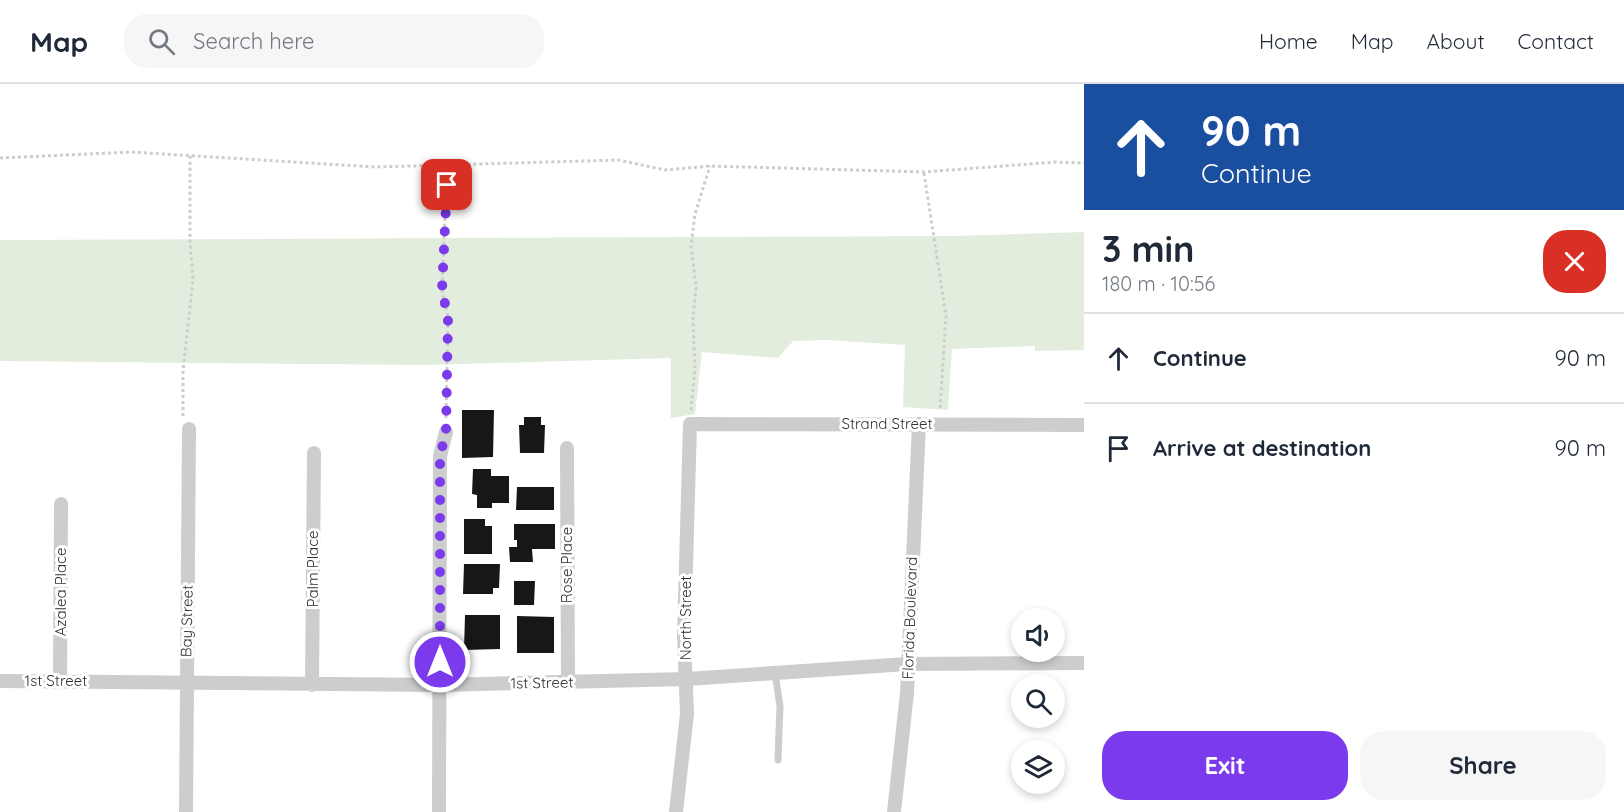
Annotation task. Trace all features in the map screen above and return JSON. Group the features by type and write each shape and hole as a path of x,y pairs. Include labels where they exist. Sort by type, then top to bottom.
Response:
{"street":[{"name":"Florida Boulevard","path":"894,812 907,693 919,423"},
{"name":"Strand Street","path":"690,424 1084,425"},
{"name":"North Street","path":"676,812 687,714 684,636 690,424"},
{"name":"Bay Street","path":"186,812 189,429"},
{"path":"438,812 440,456 446,432"},
{"name":"Rose Place","path":"567,448 568,682"},
{"name":"Palm Place","path":"312,685 314,453"},
{"name":"Azalea Place","path":"60,681 61,504"},
{"name":"1st Street","path":"0,681 440,685 687,679 907,664 1084,663"}],"lane":[{"path":"775,673 780,705 778,760"}],"path":[{"path":"0,158 131,153 375,167 619,160 665,170 710,166 924,172 1056,162 1084,163"},
{"path":"189,429 183,429 183,370 193,280 190,242 190,156"},
{"path":"446,432 448,318 442,290 447,165"},
{"path":"690,424 695,368 693,319 696,286 691,246 695,214 710,166"},
{"path":"924,172 946,316 939,424"}],"green space":[{"path":"1084,232 1084,350 1035,351 1035,346 952,349 948,410 903,407 905,345 827,340 793,341 778,358 702,352 695,414 671,418 671,358 426,365 0,361 0,240 954,236"}],"building":[{"path":"462,410 494,410 493,457 462,458"},
{"path":"524,417 541,417 541,425 545,425 544,453 520,453 519,425 524,425"},
{"path":"473,469 491,469 491,476 509,476 509,503 492,503 492,508 477,508 477,495 472,494"},
{"path":"517,487 554,487 554,510 516,510"},
{"path":"464,519 485,519 485,526 492,526 492,554 464,554"},
{"path":"514,524 555,524 555,549 532,549 533,562 510,562 509,547 517,547 517,540 514,540"},
{"path":"464,564 500,564 499,588 493,588 493,594 463,594"},
{"path":"514,581 535,581 534,605 514,605"},
{"path":"465,615 500,615 500,649 464,650"},
{"path":"517,616 554,617 554,653 517,653"}],"route":[{"path":"440,662 440,456 446,432 448,318 442,290 447,185"}]}
